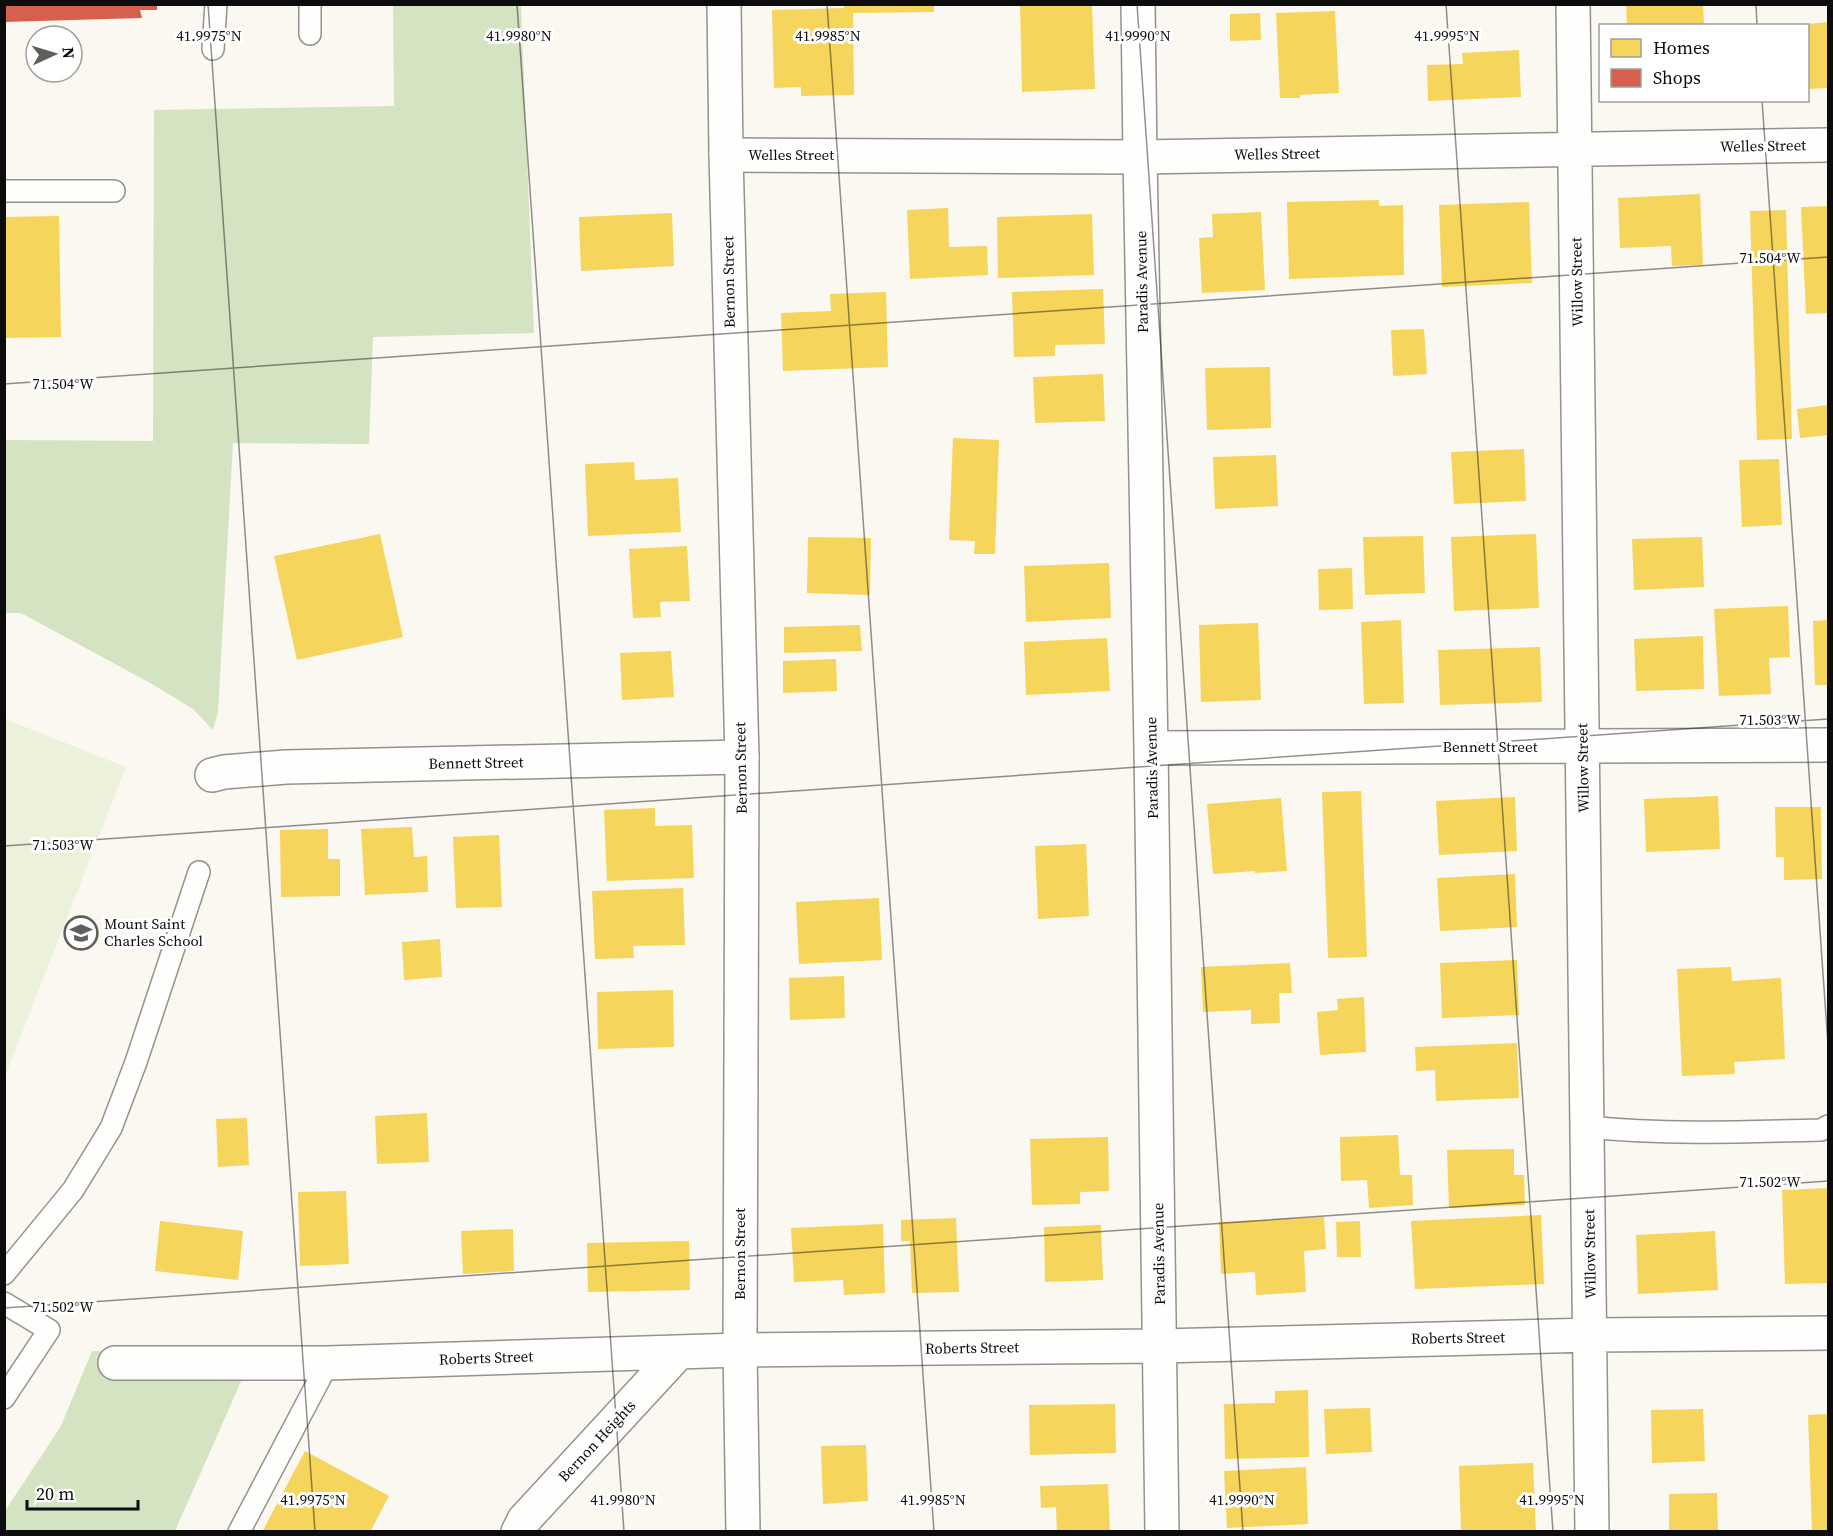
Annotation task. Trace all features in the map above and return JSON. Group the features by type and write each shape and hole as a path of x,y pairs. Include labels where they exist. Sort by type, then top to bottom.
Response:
{"street":[{"name":"Bernon Street","path":"724,4 741,757 740,1350 743,1532"},
{"name":"Paradis Avenue","path":"1138,4 1162,1532"},
{"name":"Willow Street","path":"1573,4 1592,1532"},
{"name":"Welles Street","path":"726,155 1140,157 1828,145"},
{"name":"Bennett Street","path":"1151,748 1828,745"},
{"name":"Bennett Street","path":"212,775 224,772 286,768 741,757"},
{"name":"Roberts Street","path":"115,1363 328,1363 740,1350 1160,1346 1591,1335 1828,1333"},
{"name":"Bernon Heights","path":"518,1532 524,1520 679,1352"}],"lane":[{"path":"213,49 216,4"},
{"path":"310,4 310,34"},
{"path":"4,191 114,191"},
{"path":"4,1274 73,1190 111,1128 136,1062 198,872"},
{"path":"1588,1127 1624,1131 1726,1132 1821,1130 1828,1126"},
{"path":"4,1303 49,1330 4,1398"},
{"path":"239,1532 328,1363"}],"green space":[{"path":"393,5 521,5 534,333 373,337 369,444 233,443 218,712 213,730 193,709 152,684 21,613 5,613 5,440 153,441 154,110 394,106"},
{"path":"5,719 126,767 5,1076"},
{"path":"92,1351 254,1352 175,1531 5,1532 5,1511 61,1426"}],"building: Homes":[{"path":"844,4 934,4 934,12 853,13 854,95 801,96 801,87 774,88 772,10 844,8"},
{"path":"1020,4 1092,4 1095,89 1022,92"},
{"path":"1626,4 1703,4 1704,24 1627,24"},
{"path":"1335,11 1339,93 1280,98 1276,13"},
{"path":"1260,13 1261,40 1230,41 1230,14"},
{"path":"1828,22 1828,88 1809,89 1808,24"},
{"path":"1519,50 1521,97 1428,101 1427,65 1463,64 1462,53"},
{"path":"1700,194 1703,265 1672,266 1671,246 1620,248 1618,198"},
{"path":"1379,200 1379,206 1403,205 1404,275 1289,279 1287,202"},
{"path":"1529,202 1532,283 1442,287 1439,205"},
{"path":"1828,206 1828,313 1806,314 1801,207"},
{"path":"948,208 949,247 987,246 988,275 910,279 907,210"},
{"path":"1786,210 1792,439 1757,440 1750,211"},
{"path":"1261,212 1265,290 1202,293 1199,238 1213,237 1212,214"},
{"path":"672,213 674,266 581,271 579,217"},
{"path":"1092,214 1094,275 998,278 997,217"},
{"path":"59,216 61,337 4,338 4,217"},
{"path":"1103,289 1105,344 1055,345 1055,356 1014,357 1012,292"},
{"path":"886,292 888,367 783,371 781,313 831,311 830,294"},
{"path":"1424,329 1427,374 1393,376 1391,330"},
{"path":"1270,367 1271,428 1207,430 1205,368"},
{"path":"1103,374 1105,421 1035,423 1033,377"},
{"path":"1828,405 1828,435 1800,438 1797,409"},
{"path":"953,438 999,440 995,554 974,554 975,541 949,540"},
{"path":"1524,449 1526,501 1454,504 1451,452"},
{"path":"1276,455 1278,506 1215,509 1213,457"},
{"path":"1779,459 1782,525 1742,527 1739,460"},
{"path":"634,462 635,480 678,478 681,532 588,536 585,464"},
{"path":"380,534 403,637 297,660 274,556"},
{"path":"1536,534 1539,608 1454,611 1451,537"},
{"path":"1423,536 1425,593 1365,595 1363,537"},
{"path":"808,537 871,538 870,595 807,593"},
{"path":"1702,537 1704,587 1634,590 1632,539"},
{"path":"687,546 690,601 660,602 661,617 633,618 629,549"},
{"path":"1109,563 1111,618 1026,622 1024,566"},
{"path":"1352,568 1353,609 1319,610 1318,569"},
{"path":"1788,606 1790,657 1769,658 1771,694 1719,696 1714,609"},
{"path":"1401,620 1404,703 1364,704 1361,622"},
{"path":"1828,620 1828,685 1815,685 1813,621"},
{"path":"1258,623 1261,700 1201,702 1199,625"},
{"path":"860,625 862,651 784,653 784,627"},
{"path":"1703,636 1704,689 1636,691 1634,639"},
{"path":"1107,638 1110,691 1026,695 1024,642"},
{"path":"1540,647 1542,702 1440,705 1438,650"},
{"path":"671,651 674,697 622,700 620,653"},
{"path":"836,659 837,691 783,693 783,661"},
{"path":"1361,791 1367,957 1328,958 1322,792"},
{"path":"1718,796 1720,849 1646,852 1644,799"},
{"path":"1515,797 1517,851 1439,855 1436,801"},
{"path":"1281,798 1287,871 1213,874 1207,804"},
{"path":"1775,807 1821,807 1822,879 1784,880 1784,857 1776,857"},
{"path":"655,808 655,826 692,825 694,878 607,881 604,810"},
{"path":"412,827 414,857 427,856 428,892 365,895 361,829"},
{"path":"328,829 328,859 340,859 340,896 281,897 280,830"},
{"path":"499,835 502,907 456,908 453,837"},
{"path":"1086,844 1089,916 1038,919 1035,846"},
{"path":"1515,874 1517,927 1440,931 1437,878"},
{"path":"683,888 685,945 633,946 634,958 595,959 592,891"},
{"path":"879,898 882,960 799,964 796,902"},
{"path":"440,939 442,977 404,980 402,942"},
{"path":"1517,960 1519,1015 1442,1018 1440,963"},
{"path":"1290,963 1292,993 1279,993 1280,1023 1251,1024 1251,1010 1203,1012 1201,967"},
{"path":"1731,967 1732,981 1781,978 1785,1059 1734,1062 1735,1074 1682,1076 1677,969"},
{"path":"844,976 845,1018 790,1020 789,978"},
{"path":"673,990 674,1047 598,1049 597,992"},
{"path":"1364,997 1366,1052 1320,1055 1317,1012 1338,1010 1337,999"},
{"path":"1517,1043 1519,1098 1436,1101 1435,1070 1416,1071 1415,1047"},
{"path":"427,1113 429,1162 377,1164 375,1116"},
{"path":"247,1118 249,1165 218,1167 216,1119"},
{"path":"1398,1135 1400,1175 1412,1175 1413,1205 1369,1208 1367,1180 1341,1181 1340,1137"},
{"path":"1108,1137 1109,1191 1080,1192 1080,1204 1032,1205 1030,1139"},
{"path":"1514,1149 1514,1175 1524,1175 1525,1205 1449,1208 1447,1150"},
{"path":"1828,1188 1828,1283 1785,1284 1782,1190"},
{"path":"346,1191 349,1264 300,1266 298,1192"},
{"path":"1541,1215 1544,1284 1415,1289 1411,1221"},
{"path":"1324,1217 1326,1249 1304,1251 1306,1292 1256,1295 1255,1272 1221,1274 1219,1222"},
{"path":"956,1218 959,1292 912,1293 910,1241 901,1241 901,1220"},
{"path":"160,1221 243,1231 238,1280 155,1271"},
{"path":"1360,1221 1361,1257 1337,1257 1336,1222"},
{"path":"883,1224 885,1293 844,1295 843,1280 794,1282 791,1228"},
{"path":"1101,1225 1103,1280 1045,1282 1044,1227"},
{"path":"513,1229 514,1271 463,1274 461,1231"},
{"path":"1715,1231 1718,1290 1638,1294 1636,1235"},
{"path":"689,1241 690,1290 588,1292 587,1243"},
{"path":"1308,1390 1309,1457 1225,1459 1224,1404 1275,1403 1275,1391"},
{"path":"1115,1404 1116,1453 1030,1455 1029,1405"},
{"path":"1370,1408 1372,1452 1326,1454 1324,1409"},
{"path":"1703,1409 1705,1461 1652,1463 1651,1410"},
{"path":"1828,1414 1828,1532 1812,1532 1808,1415"},
{"path":"866,1445 868,1501 823,1504 821,1446"},
{"path":"305,1451 389,1496 370,1532 262,1532"},
{"path":"1533,1463 1536,1532 1461,1532 1459,1466"},
{"path":"1306,1467 1308,1524 1227,1528 1224,1471"},
{"path":"1108,1484 1110,1532 1057,1532 1056,1507 1041,1508 1040,1486"},
{"path":"1717,1493 1718,1532 1669,1532 1669,1494"}],"building: Shops":[{"path":"4,4 157,4 157,10 140,10 142,18 4,22"}],"place":[{"name":"Mount Saint Charles School","path":"81,933"}]}
